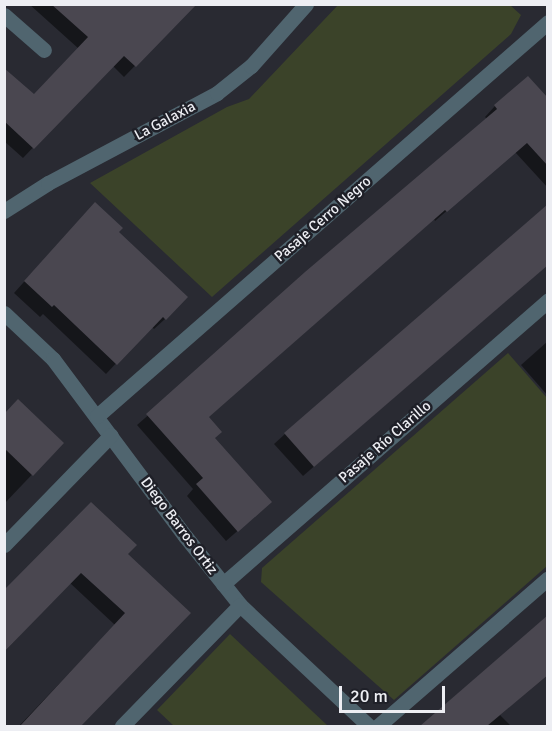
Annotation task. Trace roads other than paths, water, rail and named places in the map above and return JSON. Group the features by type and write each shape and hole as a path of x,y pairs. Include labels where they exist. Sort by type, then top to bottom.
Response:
{"street":[{"name":"La Galaxia","path":"4,211 48,183 217,93 251,66 306,4"},
{"path":"4,15 44,50"},
{"name":"Pasaje Cerro Negro","path":"98,416 548,22"},
{"name":"Pasaje Río Clarillo","path":"223,584 548,300"},
{"name":"Diego Barros Ortiz","path":"4,313 53,359 240,605 369,726"},
{"path":"4,545 111,435"},
{"path":"378,726 548,578"},
{"path":"122,726 240,605"}]}
